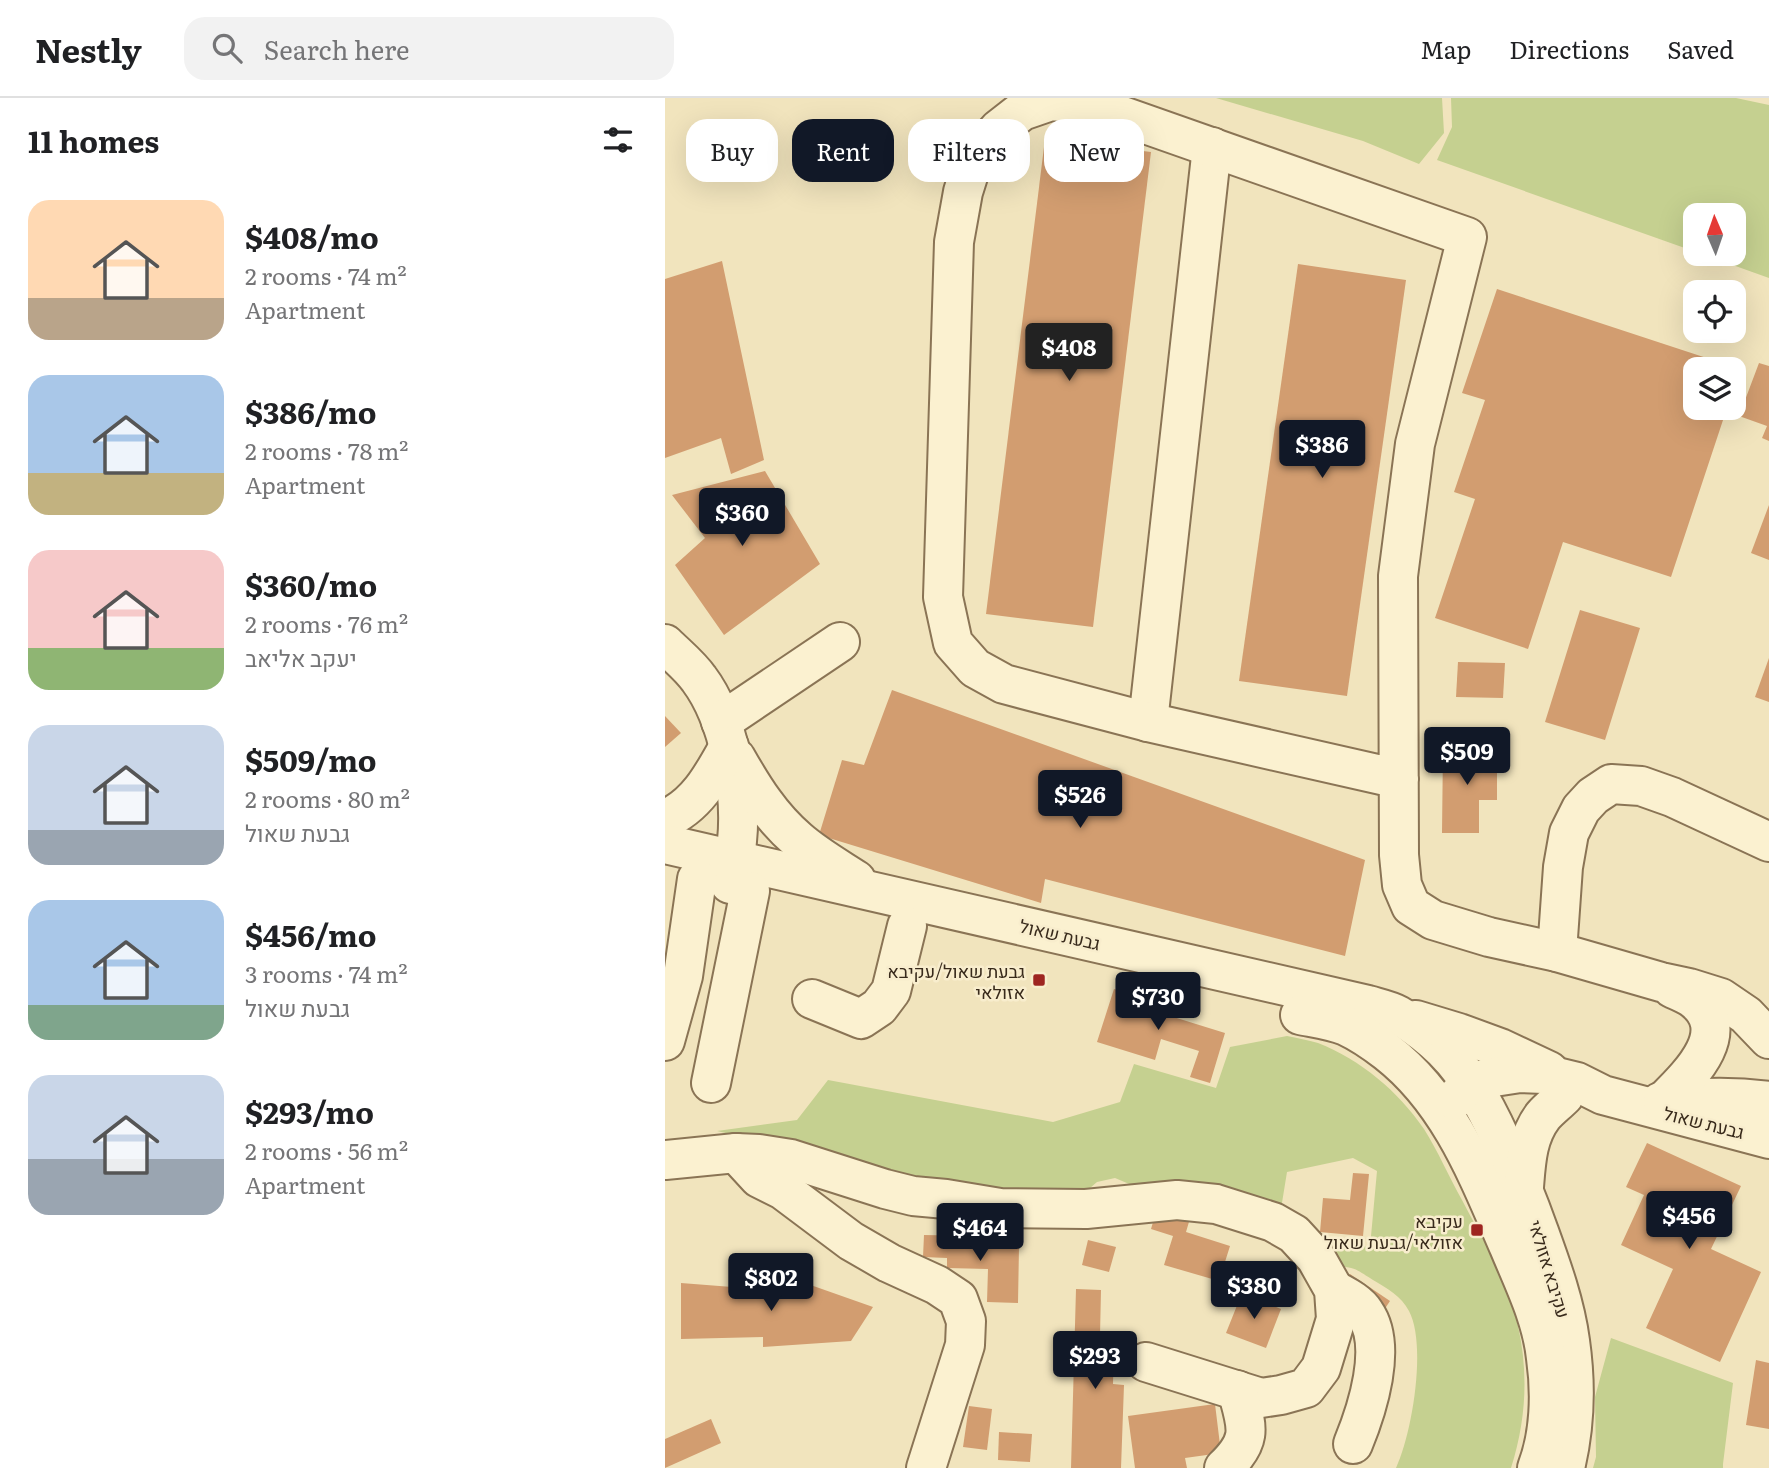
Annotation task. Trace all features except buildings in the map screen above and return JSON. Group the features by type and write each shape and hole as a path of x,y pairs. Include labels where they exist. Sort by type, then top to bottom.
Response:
{"street":[{"path":"1399,779 1148,722 1004,684 975,668 953,643 943,597 954,242 963,192 974,157 999,130 1022,111 1051,101 1094,106 1467,237 1415,444 1398,576 1399,779 1399,855 1402,885 1411,906 1433,920 1689,988 1721,999 1746,1015 1769,1039"},
{"path":"1148,722 1212,147"},
{"path":"665,819 689,805 714,774 725,734 840,642"},
{"path":"665,644 699,679 751,784 772,814 799,841 872,892"},
{"path":"665,1041 715,877 737,840 738,815 725,734"},
{"path":"1557,952 1563,867 1569,833 1581,809 1593,796 1612,784 1641,786 1672,797 1769,842"},
{"name":"גבעת שאול","path":"665,844 715,877 907,926 1344,1025 1389,1053 1444,1112 1478,1093 1532,1097 1563,1087 1651,1104 1769,1138"},
{"path":"711,1083 715,877"},
{"name":"גבעת שאול","path":"715,877 872,892 1368,1005 1397,1014 1434,1041 1478,1093"},
{"path":"812,999 861,1019 879,1007 891,991 907,926"},
{"path":"1651,1104 1701,1061 1710,1039 1710,1024 1705,1012 1692,998 1661,982"},
{"path":"1397,1014 1500,1048 1563,1087 1532,1135 1524,1187"},
{"name":"עקיבא אזולאי","path":"1478,1093 1524,1187 1562,1300 1570,1341 1573,1378 1571,1440 1565,1468"},
{"name":"גבעת שאול","path":"1651,1104 1713,1097 1769,1101"},
{"name":"עקיבא אזולאי","path":"1444,1112 1486,1194 1538,1318 1546,1357 1548,1398 1546,1434 1537,1468"},
{"path":"736,1153 759,1178 783,1190 851,1241 937,1285 958,1299 966,1321 965,1345 926,1468"},
{"path":"665,1160 736,1153 759,1154 791,1159 912,1196 1000,1208 1086,1209 1177,1200 1216,1204 1273,1222 1294,1234 1316,1258 1334,1290 1336,1319 1321,1368 1306,1388 1261,1398 1146,1362"},
{"path":"1334,1290 1364,1311 1372,1325 1376,1347 1365,1414 1353,1444"},
{"path":"1224,1468 1239,1453 1245,1436 1245,1420 1237,1390"}],"green space":[{"path":"1216,98 1442,98 1444,133 1419,164 1363,141"},
{"path":"1451,98 1736,98 1769,105 1769,278 1736,266 1747,266 1747,203 1683,203 1683,247 1437,160 1452,127"},
{"path":"1287,1036 1318,1043 1349,1058 1377,1078 1403,1102 1429,1137 1493,1257 1515,1315 1524,1366 1522,1416 1511,1468 1396,1468 1407,1434 1415,1390 1417,1345 1414,1326 1406,1306 1394,1293 1355,1269 1334,1267 1322,1241 1370,1247 1377,1171 1353,1158 1287,1172 1280,1215 1153,1194 1115,1178 1097,1182 1075,1201 997,1197 717,1131 797,1120 828,1080 1053,1122 1120,1102 1134,1064 1216,1088 1230,1047"},
{"path":"1611,1338 1733,1383 1723,1468 1593,1468 1596,1457 1595,1397"}],"place":[{"name":"גבעת שאול/עקיבא אזולאי","path":"1039,980"},
{"name":"עקיבא אזולאי/גבעת שאול","path":"1477,1230"}]}
